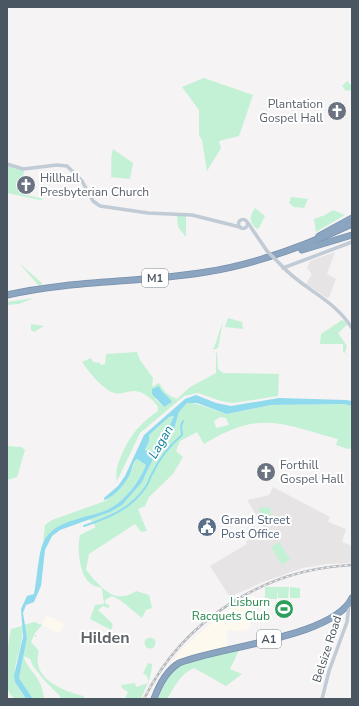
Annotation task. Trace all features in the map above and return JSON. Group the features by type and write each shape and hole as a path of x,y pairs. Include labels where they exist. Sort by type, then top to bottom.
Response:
{"highway":[{"path":"301,249 352,218"},
{"name":"M1","path":"7,295 48,288 204,272 259,261 301,249 352,224"},
{"name":"M1","path":"7,299 57,291 216,274 256,265 301,249 352,228"},
{"path":"301,249 352,235"},
{"name":"A1","path":"154,699 164,678 172,668 179,663 303,630 328,620 349,604 352,598"}],"main road":[{"path":"7,164 23,169 57,165 67,166 82,182 94,203 100,206 148,213 192,215 233,224 252,231"},
{"path":"233,224 244,219 267,251 283,268 294,278 335,306 352,328"},
{"path":"240,221 242,228"},
{"path":"242,228 248,223"},
{"path":"283,268 352,242"},
{"name":"Belsize Road","path":"322,699 329,671 347,622 349,604"}],"shaded area":[{"path":"335,252 327,274 336,279 329,297 327,298 306,284 312,274 307,268 310,261"},
{"path":"273,487 330,517 328,522 346,529 342,542 352,546 352,563 327,564 303,568 263,582 230,597 210,566 247,544 246,542 264,528 247,500 269,495"},
{"path":"251,596 255,596 249,629 235,632 235,630 227,631 227,648 179,660 169,666 186,645 203,630 224,613"},
{"path":"45,617 52,617 64,624 59,633 42,625"}],"green space":[{"path":"204,78 253,95 239,136 219,141 221,148 207,171 202,140 199,135 199,110 182,87"},
{"path":"347,81 352,86 352,90 346,91 342,86"},
{"path":"113,149 133,163 130,179 111,177"},
{"path":"7,166 24,171 22,194 44,199 40,200 7,193"},
{"path":"291,197 308,199 304,208 294,207 289,203"},
{"path":"255,208 265,216 257,229 251,221 251,216"},
{"path":"333,210 345,215 316,232 314,219"},
{"path":"177,216 186,216 186,237 178,227"},
{"path":"19,263 42,283 41,285 39,286"},
{"path":"34,298 19,304 7,305 7,302"},
{"path":"228,318 242,322 243,329 225,327"},
{"path":"342,320 348,324 338,333 347,346 345,352 349,357 343,351 343,344 320,344 321,334"},
{"path":"223,321 218,348 211,349 214,348"},
{"path":"31,324 44,326 34,332 31,330"},
{"path":"212,351 217,353 218,369 223,373 279,374 278,396 233,403 221,401 198,393 184,396 140,433 116,483 116,470 128,442 137,429 158,411 158,407 154,401 140,392 133,391 117,393 106,389 82,362 91,358 93,362 100,363 101,365 105,364 106,354 137,352 140,360 153,378 152,387 159,383 166,393 177,399 190,387 216,373 216,353","holes":["162,393 172,402 164,407 155,399"]},
{"path":"190,402 228,414 271,405 344,404 352,406 352,448 348,449 336,445 338,439 300,428 270,423 255,423 240,427 223,433 204,444 197,432 180,441 176,451 183,457 173,474 149,497 145,506 138,509 147,531 141,532 135,524 89,554 86,570 102,588 91,584 83,574 81,567 79,553 80,535 96,527 90,519 110,512 142,482 154,457 174,429 179,412 187,403","holes":["220,417 226,418 229,425 216,428 214,421"]},
{"path":"174,416 163,440 151,454 145,450 149,441 149,435 169,417"},
{"path":"7,446 22,447 25,450 17,477 7,480"},
{"path":"137,459 146,465 136,484 121,501 100,513 73,521 57,529 49,535 43,543 45,525 52,520 108,499 127,479 134,462"},
{"path":"270,507 271,522 261,523 259,508"},
{"path":"279,542 290,559 282,565 271,547"},
{"path":"265,587 278,587 277,599 265,599"},
{"path":"278,587 289,587 288,598 278,598"},
{"path":"290,587 300,588 300,598 290,598"},
{"path":"102,588 114,595 128,595 136,591 149,595 152,608 146,610 142,618 120,600 112,596 105,600 105,603 110,606 108,608 103,606 98,610 113,624 111,630 90,619 95,605 104,604"},
{"path":"34,622 42,625 34,634 37,636 36,637 34,635 31,642 39,651 37,660 39,669 50,682 66,691 83,696 85,699 61,699 33,666 30,659 23,656 27,638 24,625"},
{"path":"22,626 21,647 15,671 19,688 26,699 15,699 9,692 6,668 11,629"},
{"path":"150,637 154,639 156,643 154,647 150,649 146,647 144,643 146,639"},
{"path":"240,648 230,669 242,674 226,686 194,668 181,677 167,699 158,699 167,677 176,666 198,658"},
{"path":"23,657 41,685 44,699 33,699 19,678"},
{"path":"148,663 152,664 149,682 147,676 143,673"},
{"path":"135,683 136,687 148,683 141,699 125,699 128,692 122,688 121,685"}],"water":[{"path":"159,386 172,402 164,407 152,394 152,389"},
{"name":"Lagan","path":"196,395 216,403 231,406 279,398 346,400 352,401 352,406 344,404 271,405 227,414 197,403 187,403 179,412 174,429 154,457 142,482 122,505 110,512 60,530 52,536 45,550 41,586 34,602 26,605 23,613 27,638 19,678 33,699 26,699 15,682 14,676 23,637 21,609 27,596 34,594 43,543 48,535 63,524 109,509 126,496 140,478 146,465 137,459 134,462 129,476 122,487 111,497 104,500 104,498 118,486 125,476 144,435 185,399","holes":["174,416 163,440 151,454 145,450 149,441 149,435 169,417"]}],"waterway":[{"path":"84,526 111,516 135,500 147,485 161,458 182,435 181,426 183,421"}],"railway":[{"path":"144,699 161,671 181,645 204,623 230,604 258,588 288,577 319,569 352,565"}],"place":[{"name":"Plantation Gospel Hall","path":"337,111"},
{"name":"Hillhall Presbyterian Church","path":"26,185"},
{"name":"Forthill Gospel Hall","path":"266,472"},
{"name":"Grand Street Post Office","path":"207,527"},
{"name":"Lisburn Racquets Club","path":"284,609"}],"district":[{"name":"Hilden","path":"105,638"}]}
